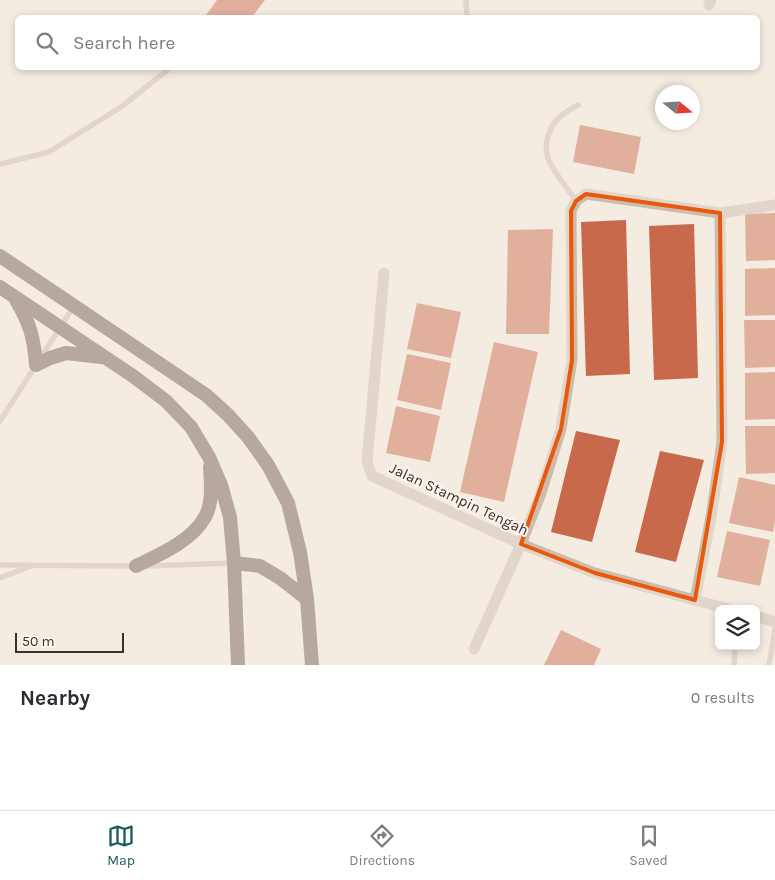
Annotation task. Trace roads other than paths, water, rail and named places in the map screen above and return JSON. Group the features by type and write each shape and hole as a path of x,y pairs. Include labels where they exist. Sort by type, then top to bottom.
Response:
{"highway":[{"path":"0,256 206,395 248,437 268,465 288,503 300,552 307,599 312,665"},
{"path":"0,287 133,376 166,401 191,427 209,457 221,485 230,517 234,563 238,665"},
{"path":"14,297 30,327 36,364 66,353 105,357"},
{"path":"136,566 162,554 179,542 195,530 206,516 210,498 209,457"},
{"path":"234,563 260,566 280,578 307,599"}],"street":[{"path":"474,649 521,544 540,496 561,429 572,360 571,211 581,198 720,213 775,205"},
{"path":"695,600 711,517 722,442 720,213"},
{"name":"Jalan Stampin Tengah","path":"384,273 367,462 372,476 521,544 595,573 715,605"},
{"path":"760,617 775,622"}],"lane":[{"path":"466,0 467,15"},
{"path":"0,164 49,152 121,107 167,70"},
{"path":"578,105 560,116 550,129 546,144 548,158 581,198"},
{"path":"0,421 74,306"},
{"path":"0,565 136,566 234,563"},
{"path":"0,578 35,564"},
{"path":"769,665 775,630"},
{"path":"734,665 735,650"}]}
